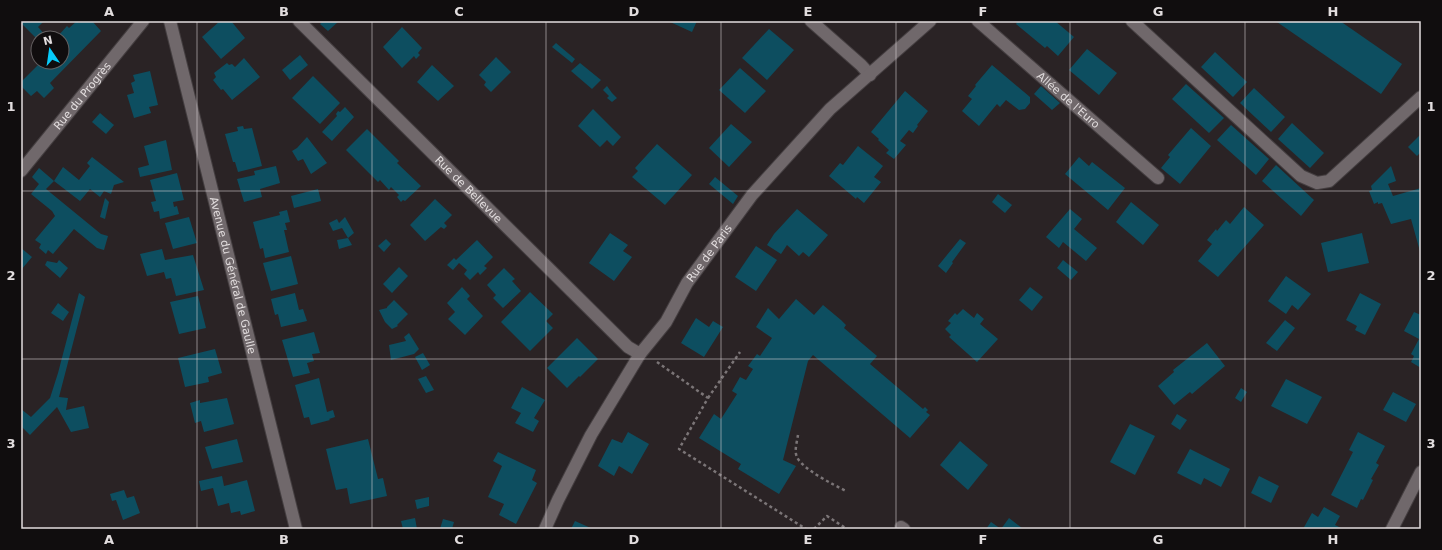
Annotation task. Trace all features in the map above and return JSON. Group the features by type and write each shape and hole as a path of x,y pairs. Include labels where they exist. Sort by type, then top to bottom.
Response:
{"street":[{"name":"Rue du Progrès","path":"21,171 143,21"},
{"name":"Avenue du Général de Gaulle","path":"170,21 296,529"},
{"name":"Rue de Bellevue","path":"299,21 628,347 640,354"},
{"path":"811,21 861,65 870,75"},
{"name":"Rue de Paris","path":"545,529 591,435 640,354 666,322 687,283 752,196 830,109 930,21"},
{"name":"Allée de l'Euro","path":"978,21 1158,178"},
{"path":"1132,21 1301,176 1317,183 1330,181 1421,97"},
{"path":"1392,529 1421,472"}],"path":[{"path":"740,352 708,398 679,449 806,529"},
{"path":"640,354 649,357 708,398"},
{"path":"798,435 796,457 803,466 846,491"},
{"path":"814,529 827,516 847,529"}],"building":[{"path":"21,21 44,21 38,27 41,30 30,30 30,32 21,23"},
{"path":"77,21 79,23 82,21 92,21 101,31 70,63 70,30 63,30 67,26 69,28"},
{"path":"220,21 231,21 245,38 221,59 202,37"},
{"path":"323,21 339,21 328,31 320,24"},
{"path":"668,21 697,21 692,32"},
{"path":"1018,21 1055,21 1074,37 1058,56 1047,46 1045,48 1016,24"},
{"path":"1277,21 1340,21 1402,64 1381,94"},
{"path":"402,27 422,48 418,53 420,55 416,59 414,56 402,68 383,47"},
{"path":"769,29 794,50 767,80 742,58"},
{"path":"556,43 575,59 572,63 552,47"},
{"path":"1087,49 1117,73 1099,95 1069,70"},
{"path":"1215,52 1247,82 1233,97 1201,67"},
{"path":"300,55 308,65 290,80 282,70"},
{"path":"496,57 511,72 491,92 484,85 486,82 479,75"},
{"path":"244,58 260,77 232,100 213,80 216,77 214,73 227,63 229,65 232,64 235,67"},
{"path":"580,63 601,80 592,89 571,71"},
{"path":"432,65 454,86 438,101 417,82"},
{"path":"992,65 1030,97 1030,103 1025,109 1019,110 1006,100 1000,107 997,104 979,126 962,111 972,99 968,96 976,86 975,85"},
{"path":"740,68 766,91 745,113 719,90"},
{"path":"33,70 63,70 50,83 54,88 44,98 37,91 31,96 21,86 21,82"},
{"path":"150,71 158,105 149,107 151,113 134,118 127,95 134,93 131,83 135,81 133,75"},
{"path":"313,76 340,103 320,124 292,98"},
{"path":"1186,84 1224,118 1209,133 1172,99"},
{"path":"607,86 617,98 612,102 607,98 609,96 603,90"},
{"path":"1041,86 1060,103 1052,110 1034,94"},
{"path":"1254,88 1285,117 1271,132 1240,103"},
{"path":"905,91 928,111 917,125 918,126 913,133 909,130 900,141 906,145 894,159 886,153 889,150 871,132"},
{"path":"345,107 354,117 332,141 322,132 337,116 336,114 338,111 340,112"},
{"path":"593,109 621,137 613,146 607,140 600,147 578,126"},
{"path":"100,113 114,125 106,134 92,122"},
{"path":"1292,123 1324,153 1310,168 1278,139"},
{"path":"731,124 752,142 729,167 709,148"},
{"path":"1231,125 1269,159 1256,175 1217,140"},
{"path":"243,126 244,129 252,128 262,166 238,172 235,162 233,162 225,134 238,131 237,127"},
{"path":"1191,128 1211,146 1180,184 1161,168 1170,157 1168,155"},
{"path":"367,129 399,161 397,163 421,186 405,201 403,200 401,202 397,197 399,195 391,187 389,190 380,180 378,182 346,150"},
{"path":"1421,134 1421,152 1417,156 1408,147"},
{"path":"307,137 327,163 311,174 303,159 298,161 292,151 297,148"},
{"path":"166,140 172,170 140,177 138,168 149,165 144,146"},
{"path":"657,144 692,175 665,205 632,177 638,171 635,168"},
{"path":"858,146 883,166 874,177 881,182 864,203 857,197 856,199 829,176 840,163 843,165"},
{"path":"92,157 124,182 114,185 111,194 104,191 100,197 90,189 80,201 54,181 63,167 79,180 90,166 87,163"},
{"path":"1079,157 1089,166 1092,162 1125,188 1108,210 1065,174"},
{"path":"1276,165 1314,200 1301,216 1262,181"},
{"path":"276,166 280,183 260,189 262,197 244,202 237,179 255,175 254,171"},
{"path":"1391,166 1396,181 1388,184 1393,196 1421,188 1421,255 1411,219 1391,224 1382,203 1378,204 1378,202 1374,204 1369,191 1372,190 1371,186"},
{"path":"39,168 54,181 46,189 101,234 108,236 104,250 97,248 74,229 53,254 48,250 46,254 39,248 41,244 35,240 55,216 52,211 31,194 39,184 32,177"},
{"path":"177,173 184,200 173,202 174,207 177,206 179,214 160,219 159,211 154,212 151,202 156,201 150,180"},
{"path":"715,177 738,196 733,204 709,184"},
{"path":"318,189 321,201 294,208 291,196"},
{"path":"998,194 1012,205 1005,213 992,202"},
{"path":"105,198 109,202 105,219 100,217"},
{"path":"435,199 452,215 444,223 447,226 444,229 441,227 425,241 410,225"},
{"path":"1131,202 1159,225 1143,245 1116,222"},
{"path":"1244,207 1264,225 1218,277 1198,261 1212,244 1207,240 1216,229 1217,231 1226,220 1230,224"},
{"path":"797,209 828,235 809,257 803,252 799,256 787,245 781,254 767,245 774,234"},
{"path":"1070,209 1082,219 1074,229 1097,248 1086,261 1063,242 1059,248 1046,237"},
{"path":"287,210 290,222 285,223 287,230 284,230 289,252 265,258 263,248 260,249 253,222 280,215 279,212"},
{"path":"189,217 197,243 173,249 165,223"},
{"path":"345,217 354,233 348,238 342,228 333,231 329,223 337,219 339,223"},
{"path":"610,233 628,245 623,251 632,257 614,281 589,263"},
{"path":"1362,233 1369,263 1328,272 1321,243"},
{"path":"348,238 352,245 339,249 337,240"},
{"path":"386,239 391,244 384,252 378,246"},
{"path":"960,239 966,243 946,273 938,266"},
{"path":"477,240 493,257 484,266 487,268 480,275 478,272 470,280 464,274 467,270 459,263 453,270 447,265 454,258 456,260"},
{"path":"756,246 777,260 756,291 735,277"},
{"path":"21,248 32,257 21,270"},
{"path":"162,249 165,260 193,255 204,290 176,296 171,278 166,279 164,272 147,276 140,254"},
{"path":"291,256 298,284 271,291 263,263"},
{"path":"59,260 68,268 60,278 45,265 47,261 57,263"},
{"path":"1063,260 1078,272 1071,280 1057,268"},
{"path":"399,267 408,276 392,293 383,284"},
{"path":"504,268 515,279 512,281 521,291 503,308 493,298 496,295 487,285"},
{"path":"1286,276 1311,294 1298,310 1292,305 1286,314 1268,301"},
{"path":"462,287 470,296 467,299 483,316 465,335 448,319 455,312 447,303"},
{"path":"1030,287 1043,297 1032,311 1019,300"},
{"path":"530,292 553,314 546,321 553,328 530,351 501,322"},
{"path":"79,293 85,297 59,397 68,398 66,410 84,406 89,428 71,432 57,407 30,435 21,426 21,409 31,417 50,398"},
{"path":"295,293 299,310 303,309 307,321 281,327 278,314 275,315 271,299"},
{"path":"1360,293 1381,304 1365,335 1355,330 1357,326 1346,320"},
{"path":"198,296 206,328 179,334 170,302"},
{"path":"796,299 814,315 823,305 841,320 846,325 844,328 877,356 870,364 923,409 925,407 928,410 926,412 930,415 910,438 813,355 808,361 783,460 796,466 779,494 738,469 741,464 699,438 714,414 721,419 737,394 732,391 740,377 746,380 753,369 748,366 757,354 760,356 772,338 756,327 768,308 779,319"},
{"path":"394,300 408,314 397,325 398,326 392,329 385,322 379,310 387,308"},
{"path":"58,303 69,312 63,321 51,313"},
{"path":"963,309 974,318 977,313 984,319 980,324 998,339 977,362 949,337 951,335 945,329 951,323 948,321 955,313 957,315"},
{"path":"1414,312 1421,315 1421,368 1411,362 1414,356 1411,354 1419,339 1404,331"},
{"path":"696,318 709,327 713,321 723,327 704,357 681,343"},
{"path":"1285,320 1295,328 1277,351 1266,343"},
{"path":"314,332 320,353 312,354 314,361 307,363 310,373 293,377 282,340"},
{"path":"409,333 419,349 414,354 391,360 389,345 406,341 404,337"},
{"path":"577,338 598,359 567,388 547,368"},
{"path":"1207,343 1225,366 1192,394 1190,392 1174,405 1158,386 1174,372 1173,370"},
{"path":"215,349 222,373 208,377 209,382 185,387 178,358"},
{"path":"423,353 430,365 422,370 415,357"},
{"path":"426,376 434,390 426,393 418,379"},
{"path":"319,378 327,412 333,410 335,417 329,419 330,420 311,425 309,417 304,418 295,385"},
{"path":"1286,379 1322,397 1307,424 1271,406"},
{"path":"522,387 545,400 534,418 539,421 533,432 515,423 521,413 511,408"},
{"path":"1241,388 1247,392 1241,402 1235,398"},
{"path":"1393,392 1416,404 1406,422 1383,410"},
{"path":"227,398 234,424 204,432 201,421 195,423 190,403 200,400 200,403"},
{"path":"1177,414 1187,420 1180,430 1171,424"},
{"path":"1130,424 1155,436 1135,475 1110,462"},
{"path":"628,432 649,444 632,474 619,466 614,476 598,466 612,439 622,443"},
{"path":"1358,432 1385,446 1376,463 1379,465 1371,479 1373,480 1363,500 1361,499 1357,508 1331,495 1353,452 1349,450"},
{"path":"237,439 243,462 212,469 205,447"},
{"path":"368,439 378,479 383,478 387,496 350,504 347,488 336,490 326,449"},
{"path":"960,441 988,465 968,490 940,465"},
{"path":"1190,449 1230,469 1221,487 1204,478 1201,485 1177,473"},
{"path":"498,452 536,470 532,480 537,483 516,524 499,515 504,504 488,497 502,466 493,461"},
{"path":"222,476 224,486 247,480 255,511 241,515 240,511 231,513 229,503 218,506 213,488 201,491 199,481"},
{"path":"1259,476 1279,486 1271,503 1251,493"},
{"path":"124,490 127,498 134,496 140,513 123,520 116,500 112,501 110,494"},
{"path":"429,497 429,506 417,509 415,500"},
{"path":"1324,507 1340,516 1335,525 1343,529 1303,529 1312,513 1318,517"},
{"path":"415,518 417,529 403,529 401,521"},
{"path":"1009,518 1022,528 1001,529"},
{"path":"443,519 454,522 452,529 440,529"},
{"path":"575,521 593,529 571,529"},
{"path":"991,522 1001,529 986,529"}]}
